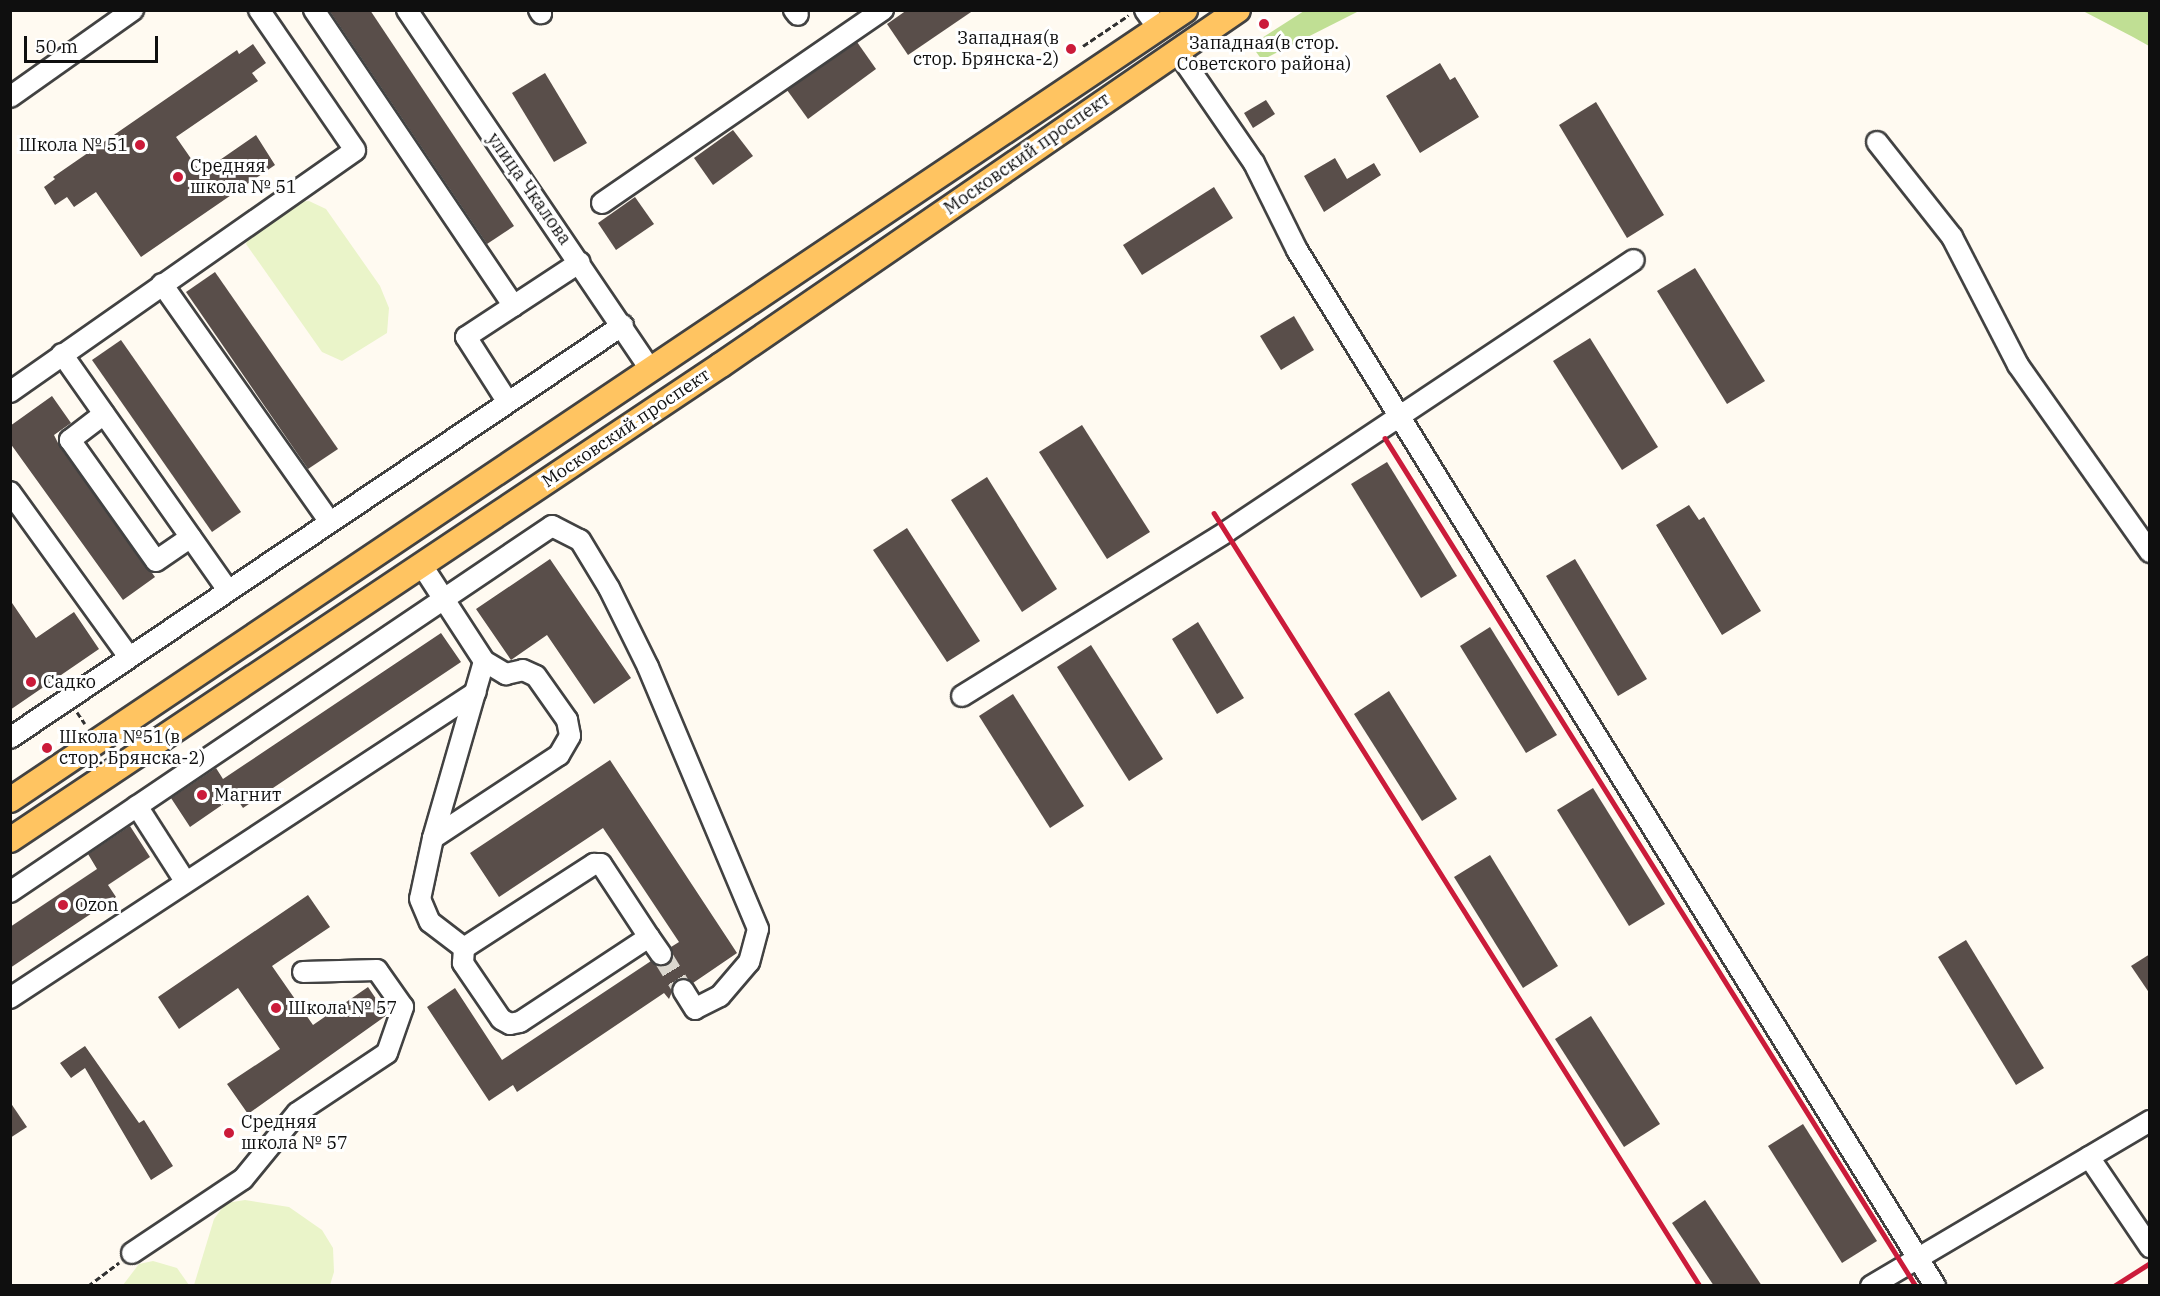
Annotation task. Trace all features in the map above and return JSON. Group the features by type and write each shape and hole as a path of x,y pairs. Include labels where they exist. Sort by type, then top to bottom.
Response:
{"main road":[{"name":"Московский проспект","path":"10,800 650,369 1152,20 1185,10"},
{"name":"Московский проспект","path":"10,840 721,365 1238,10"},
{"path":"403,537 422,564"}],"street":[{"path":"10,97 133,10"},
{"path":"10,392 355,150 259,10"},
{"path":"314,10 514,306"},
{"name":"улица Чкалова","path":"406,10 623,325 650,369"},
{"path":"602,203 881,11"},
{"path":"1177,51 1254,163 1297,250 1401,414 1935,1286"},
{"path":"1877,142 1952,237 2018,365 2150,552"},
{"path":"962,696 1226,532 1634,260"},
{"path":"507,401 466,337 580,262"},
{"path":"162,284 329,521"},
{"path":"10,738 623,325"},
{"path":"62,354 228,590"},
{"path":"104,414 70,440 76,449 156,561 191,537"},
{"path":"10,492 129,657"},
{"path":"10,892 552,526 580,540 609,588 648,667 758,929 749,962 720,996 695,1009 683,990"},
{"path":"422,564 484,661 506,674 523,670 536,676 567,720 570,736 559,755 433,838"},
{"path":"464,948 430,922 420,899 433,838 484,661"},
{"path":"10,998 185,881 476,693"},
{"path":"137,806 185,881"},
{"path":"464,948 594,864 606,870 661,954"},
{"path":"464,948 464,963 501,1019 510,1024 520,1022 649,937"},
{"path":"132,1253 243,1179 297,1113 387,1053 403,1007 377,970 303,972"},
{"path":"1871,1286 2150,1121"},
{"path":"2089,1157 2150,1247"}],"path":[{"path":"1083,46 1135,10"},
{"path":"88,1286 132,1253"}],"green space":[{"path":"1304,11 1359,11 1262,60 1251,45"},
{"path":"2083,11 2149,11 2149,46 2133,37"},
{"path":"309,201 326,209 380,286 389,308 387,333 342,361 322,352 246,244 251,233 297,202"},
{"path":"245,1200 289,1207 322,1230 333,1248 334,1272 330,1285 194,1285 214,1219 226,1203"},
{"path":"153,1261 177,1268 189,1285 123,1285 139,1264"}],"building":[{"path":"329,10 370,10 514,226 487,244"},
{"path":"907,10 974,10 908,55 887,24"},
{"path":"857,42 876,69 808,119 787,90"},
{"name":"Школа № 51","path":"253,44 266,63 252,73 258,81 176,137 201,173 256,135 275,165 141,257 96,192 74,207 67,197 55,205 44,187 55,179 53,177 237,50 239,54"},
{"path":"1440,63 1450,80 1455,77 1479,117 1420,153 1386,96"},
{"path":"545,73 587,143 554,162 512,93"},
{"path":"1266,100 1275,114 1253,128 1244,113"},
{"path":"1596,102 1664,215 1627,238 1559,125"},
{"path":"733,130 753,156 713,185 694,158"},
{"path":"1335,158 1347,179 1374,163 1381,175 1324,212 1304,176"},
{"path":"1214,187 1233,218 1142,275 1123,245"},
{"path":"635,197 654,224 616,250 598,223"},
{"path":"1695,268 1765,381 1727,404 1657,291"},
{"path":"215,272 338,449 308,469 186,292"},
{"path":"1294,316 1314,350 1281,370 1260,336"},
{"path":"1590,338 1658,447 1622,470 1553,361"},
{"path":"121,340 241,512 212,532 92,360"},
{"path":"52,396 71,423 54,435 60,447 155,577 123,600 10,443 10,426"},
{"path":"1082,425 1150,532 1107,559 1039,452"},
{"path":"1387,462 1457,576 1421,598 1351,484"},
{"path":"987,477 1057,589 1022,612 951,500"},
{"path":"1689,505 1699,520 1704,517 1761,611 1722,635 1656,525"},
{"path":"907,528 980,641 947,662 873,550"},
{"path":"550,559 631,678 594,704 547,635 511,660 476,609"},
{"path":"1575,559 1647,679 1618,696 1546,576"},
{"name":"Садко","path":"10,600 36,638 74,612 99,649 10,710"},
{"path":"1198,622 1244,698 1217,714 1172,639"},
{"path":"1490,627 1557,735 1526,753 1460,646"},
{"path":"441,633 461,662 243,808 235,796 190,827 171,798 216,768 223,779"},
{"path":"1091,645 1163,759 1129,781 1057,667"},
{"path":"1389,691 1457,799 1422,821 1354,714"},
{"path":"1013,694 1084,806 1050,828 979,716"},
{"path":"610,760 737,953 693,983 677,980 669,999 664,993 517,1092 513,1085 489,1101 427,1007 455,988 502,1060 651,961 657,965 667,964 672,958 671,947 679,942 603,828 499,897 470,853"},
{"path":"1593,788 1665,904 1629,926 1557,810"},
{"path":"130,826 150,857 108,885 116,897 10,968 10,927 97,869 88,854"},
{"path":"1490,855 1558,966 1523,988 1454,877"},
{"name":"Школа № 57","path":"308,895 330,927 272,966 313,1025 368,987 387,1015 248,1114 227,1084 280,1049 238,988 179,1029 158,997"},
{"path":"1966,940 2044,1068 2016,1085 1938,957"},
{"path":"2150,954 2150,994 2131,966"},
{"path":"1591,1016 1660,1124 1624,1147 1555,1039"},
{"path":"85,1046 139,1123 144,1120 173,1166 151,1180 85,1068 71,1078 60,1063"},
{"path":"10,1102 27,1127 10,1138"},
{"path":"1803,1124 1877,1241 1842,1263 1768,1146"},
{"path":"1705,1200 1762,1286 1714,1286 1672,1223"}],"tunnel":[{"path":"661,954 683,990"}],"railway":[{"path":"1385,438 1916,1286"},
{"path":"1214,513 1700,1286"},
{"path":"2114,1286 2150,1263"}],"place":[{"name":"Западная(в стор. Советского района)","path":"1264,24"},
{"name":"Западная(в стор. Брянска-2)","path":"1071,49"},
{"name":"Школа № 51","path":"140,145"},
{"name":"Средняя школа № 51","path":"178,177"},
{"name":"Садко","path":"31,682"},
{"name":"Школа №51(в стор. Брянска-2)","path":"47,748"},
{"name":"Магнит","path":"202,795"},
{"name":"Ozon","path":"63,905"},
{"name":"Школа № 57","path":"276,1008"},
{"name":"Средняя школа № 57","path":"229,1133"}]}
